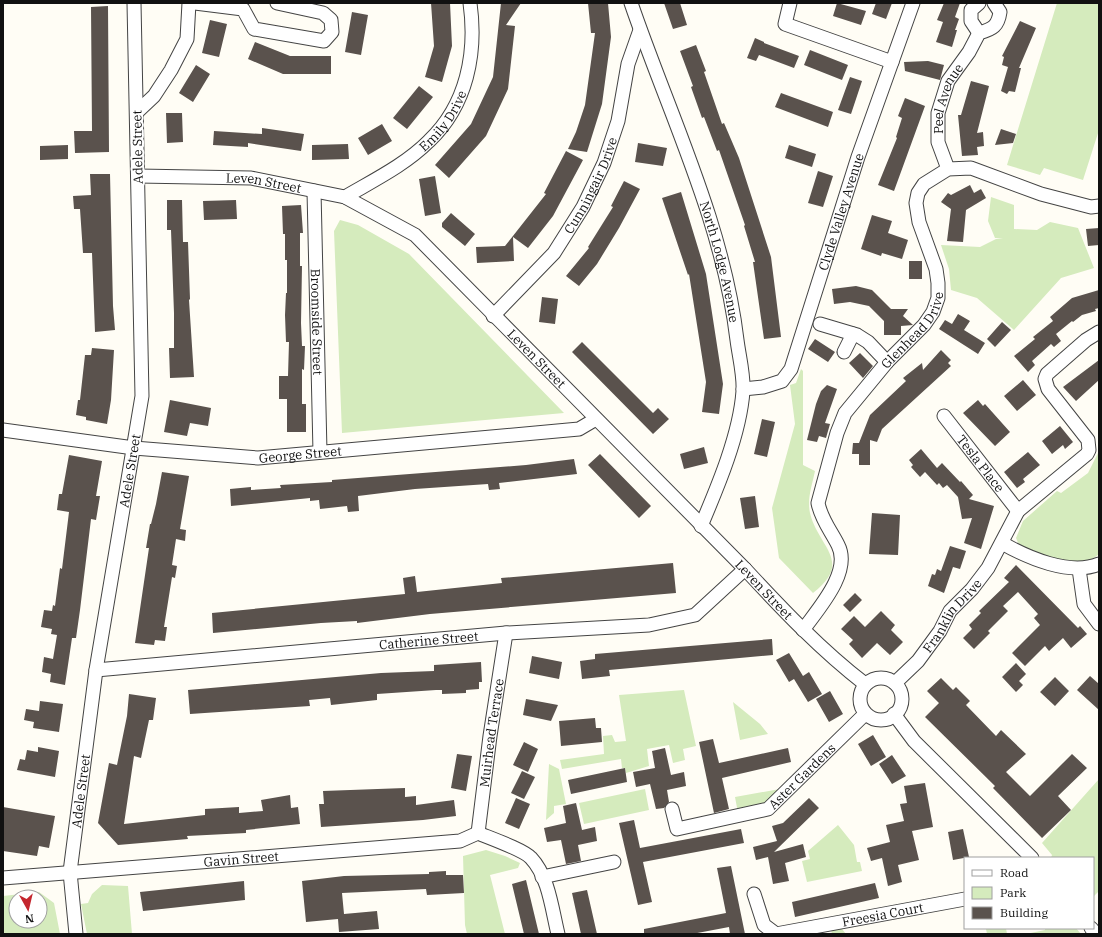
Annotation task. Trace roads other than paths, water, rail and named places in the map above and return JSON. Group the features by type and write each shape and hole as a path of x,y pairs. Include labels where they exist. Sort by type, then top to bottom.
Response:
{"street":[{"name":"Adele Street","path":"76,934 70,872 96,670 142,396 134,3"},
{"path":"136,112 154,96 171,70 187,39 189,3"},
{"path":"195,3 248,6 254,29 324,41 332,32 331,20 323,13 277,3"},
{"name":"Emily Drive","path":"345,197 399,165 429,141 456,105 469,71 472,53 473,24 470,3"},
{"name":"North Lodge Avenue","path":"631,3 716,236 734,314 743,390 738,424 711,502 701,526"},
{"path":"790,3 786,24 892,62"},
{"name":"Clyde Valley Avenue","path":"743,390 763,387 782,381 791,369 858,157 913,3"},
{"path":"979,3 971,10 971,21 979,33 992,29 998,23 1000,12 994,3"},
{"name":"Cunningair Drive","path":"493,316 554,253 584,207 604,163 618,121 628,64 640,30"},
{"name":"Peel Avenue","path":"948,169 938,142 938,113 948,80 969,52 979,33"},
{"name":"Glenhead Drive","path":"803,630 834,586 840,573 842,561 840,547 820,513 818,503 837,433 845,413 887,362 924,325 933,312 938,298 936,269 919,222 916,203 918,193 924,184 948,169 971,168 1040,194 1091,207 1099,206"},
{"name":"Leven Street","path":"138,176 251,178 345,197 415,235 803,630 845,669 865,684"},
{"name":"Broomside Street","path":"314,191 320,452"},
{"path":"820,324 853,334 868,342 887,362"},
{"name":"Franklin Drive","path":"895,683 918,661 940,631 950,611 972,589 988,568 1018,511 1087,454 1089,450 1085,436 1048,389 1045,379 1047,374 1086,340 1099,332"},
{"path":"844,352 853,334"},
{"name":"Tesla Place","path":"944,416 1018,511"},
{"name":"George Street","path":"3,430 134,448 258,458 579,429 596,419"},
{"path":"1002,543 1035,559 1079,569 1099,564"},
{"name":"Catherine Street","path":"96,670 506,633 649,625 695,615 744,569"},
{"path":"1079,569 1084,604 1099,624"},
{"name":"Muirhead Terrace","path":"478,833 490,736 506,633"},
{"path":"879,678 889,679 895,683 902,699 899,708 894,714 889,718 880,720 865,714 859,699 865,684 879,678"},
{"name":"Aster Gardens","path":"672,809 677,829 768,809 865,714"},
{"path":"894,714 914,741 1025,855"},
{"path":"478,833 530,857 538,868 542,877 558,934"},
{"name":"Gavin Street","path":"3,878 460,841 478,833"},
{"path":"542,877 614,862"},
{"name":"Freesia Court","path":"754,894 764,925 776,934 964,899"}]}
